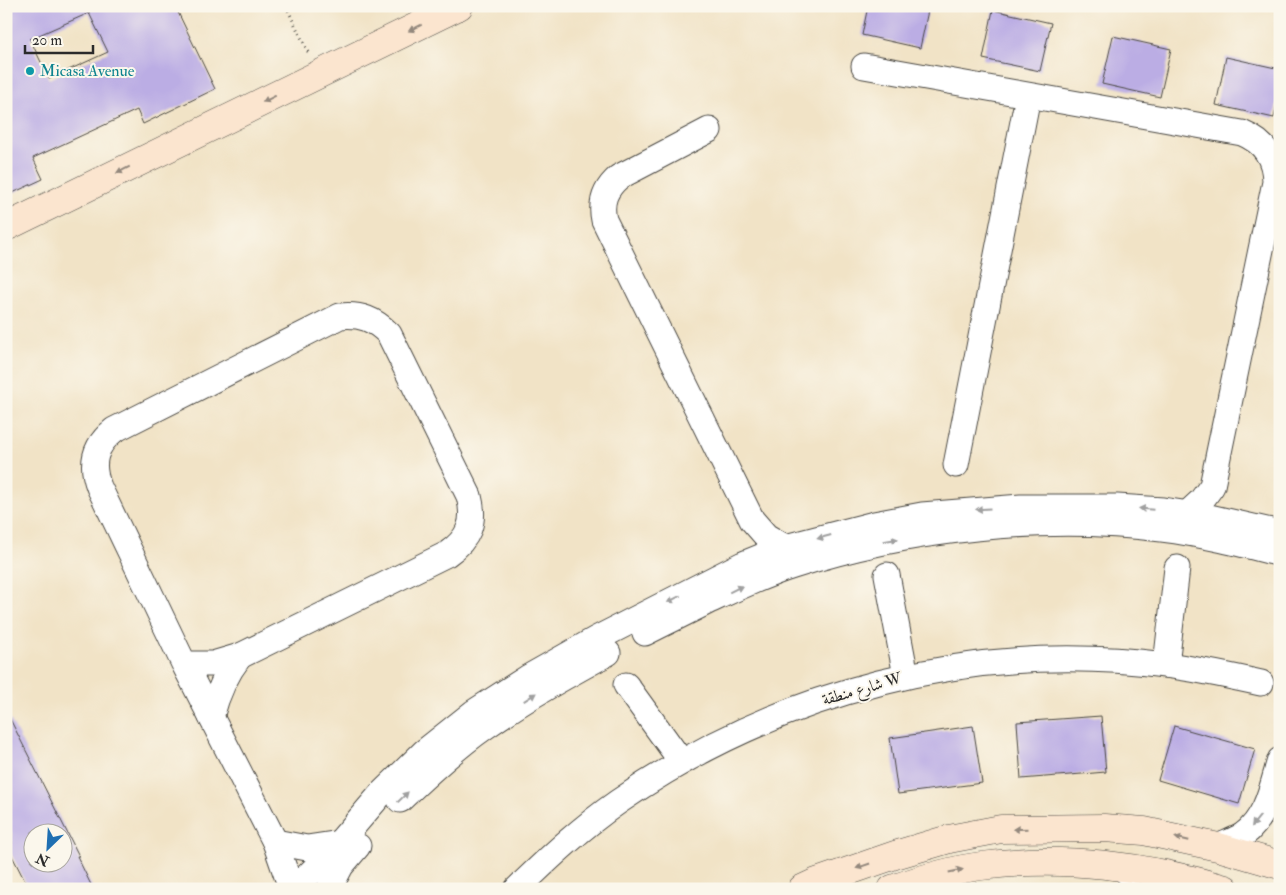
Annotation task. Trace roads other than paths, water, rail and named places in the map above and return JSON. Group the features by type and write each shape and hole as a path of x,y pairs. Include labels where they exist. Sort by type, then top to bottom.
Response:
{"street":[{"path":"6,227 459,6"},
{"path":"864,66 1242,134 1262,144 1273,162 1275,182 1212,486 1201,502 1187,514"},
{"path":"956,465 1028,96"},
{"path":"709,130 618,177 608,189 602,204 602,212 606,227 752,520 766,536 786,547"},
{"path":"184,664 213,664 240,656 447,554 456,548 468,532 472,520 470,496 389,334 379,324 367,318 354,315 340,316 114,430 100,444 94,464 95,476 184,664 295,887 314,871 393,783 425,751 474,712 527,678 596,639 743,564 786,547 874,524 922,515 1021,507 1117,507 1187,514 1280,533"},
{"path":"1212,486 1217,504 1226,521"},
{"path":"743,564 751,542 752,520"},
{"path":"329,889 341,866 394,806 437,764 484,727 534,694 647,631 749,582 793,566 878,542 954,531 1022,525 1107,525 1161,529 1205,536 1280,554"},
{"path":"1166,665 1177,568"},
{"path":"887,576 906,676"},
{"path":"211,717 222,684 240,656"},
{"name":"شارع منطقة W","path":"516,889 558,850 617,802 681,761 770,718 841,692 906,676 982,664 1059,659 1166,665 1261,683"},
{"path":"626,685 681,761"},
{"path":"1218,847 1242,835 1258,819 1265,809 1280,760"},
{"path":"802,889 894,855 949,839 1001,829 1127,829 1218,847 1280,865"},
{"path":"274,842 307,848 340,843"},
{"path":"892,889 945,873 980,866 1042,862 1156,872 1187,884 1225,889"}],"lane":[{"path":"1104,866 1120,874 1136,889"}],"place":[{"name":"Micasa Avenue","path":"30,71"}]}
